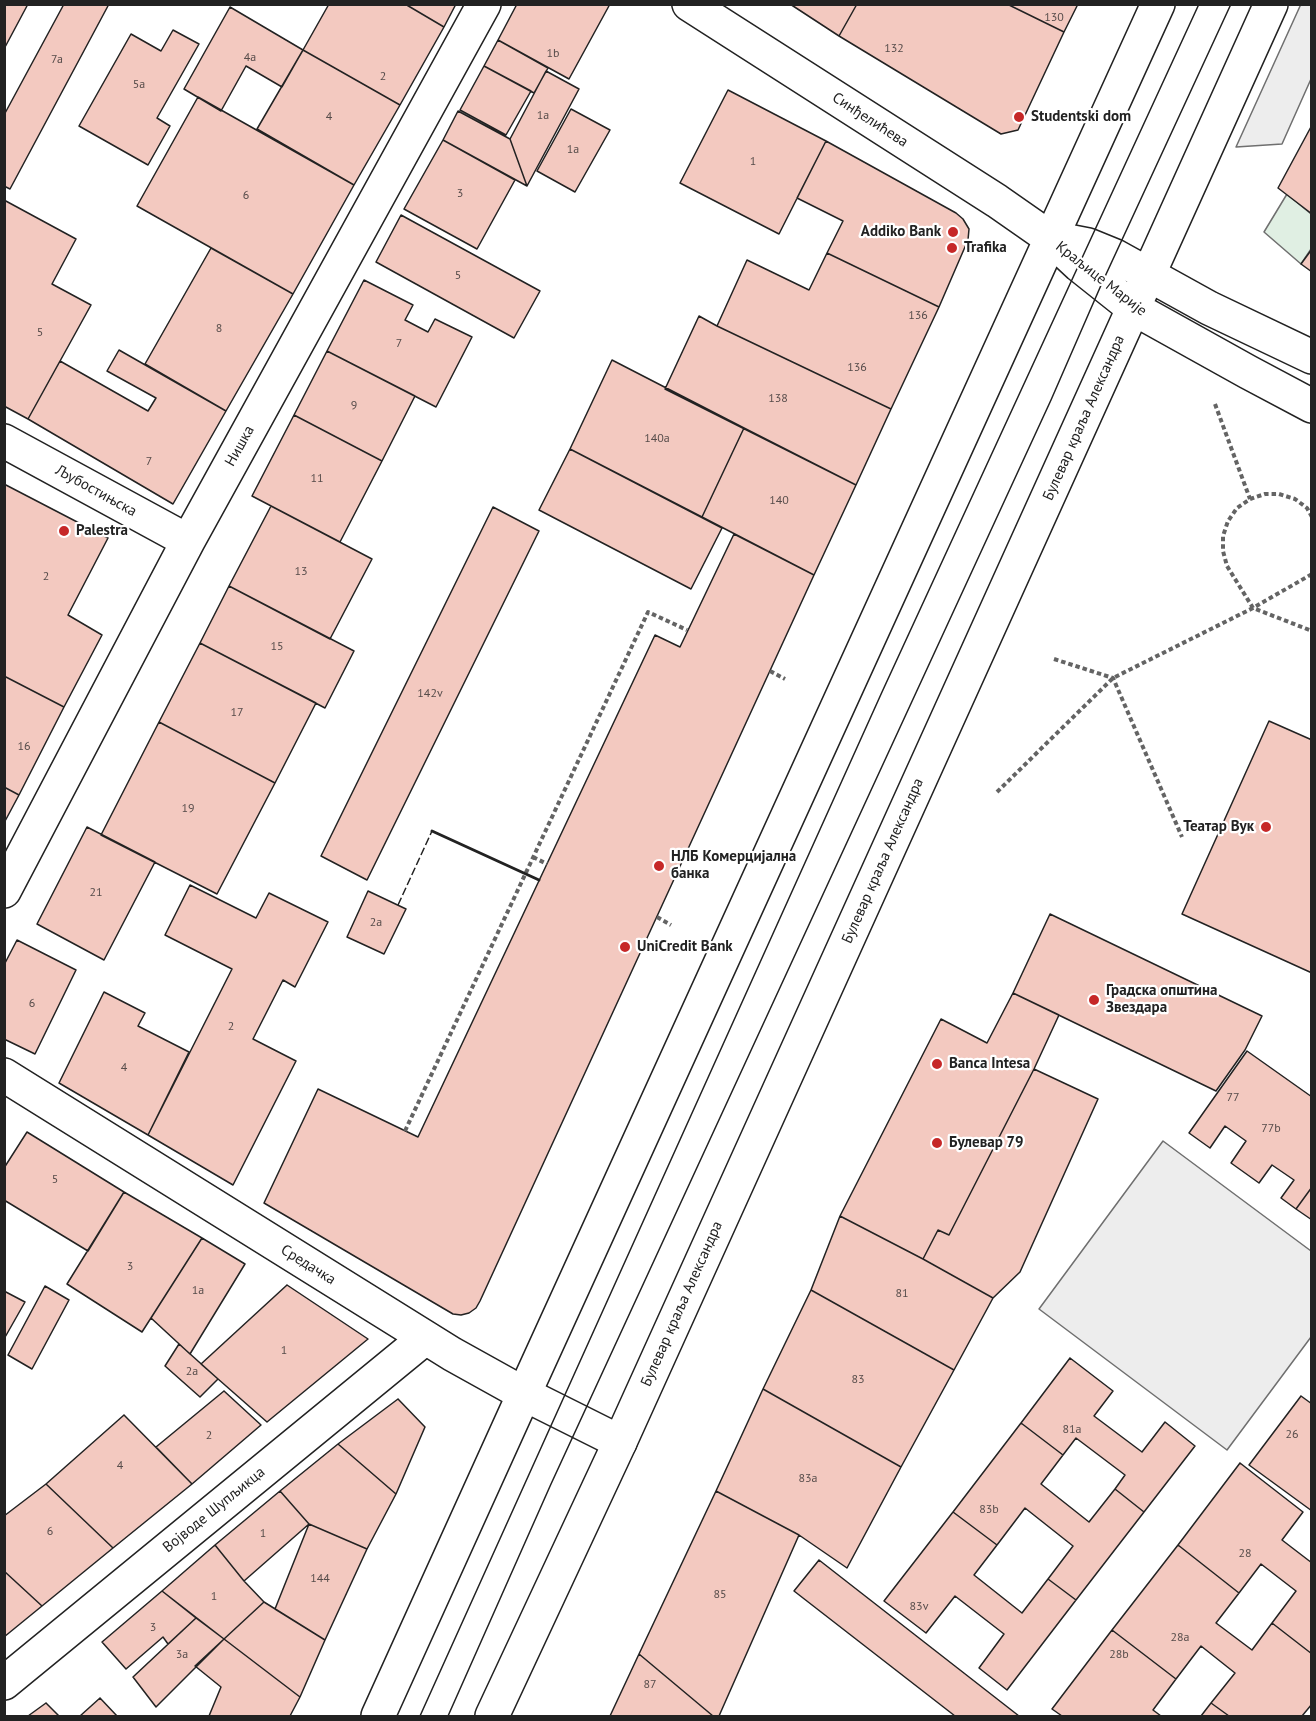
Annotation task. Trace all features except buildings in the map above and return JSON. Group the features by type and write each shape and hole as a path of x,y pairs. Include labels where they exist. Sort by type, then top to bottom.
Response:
{"main road":[{"name":"Нишка","path":"4,891 188,541 484,4"},
{"name":"Синђелићева","path":"689,4 997,201 1050,238"},
{"path":"378,1716 1158,4"},
{"name":"Булевар краља Александра","path":"492,1716 620,1442 1272,4"},
{"name":"Краљице Марије","path":"1050,238 1088,245 1115,256 1209,308 1311,357"},
{"name":"Краљице Марије","path":"1050,238 1079,265 1133,308 1311,406"},
{"name":"Љубостињска","path":"4,441 188,541"},
{"name":"Средачка","path":"4,1076 425,1338 524,1394 620,1442"},
{"name":"Војводе Шупљикца","path":"4,1683 425,1338"}],"path":[{"path":"1214,401 1250,499"},
{"path":"1311,517 1307,508 1295,499 1279,494 1265,494 1250,499 1237,508 1227,520 1223,536 1223,551 1227,566 1253,608 1311,631"},
{"path":"997,792 1113,678 1253,608 1311,574"},
{"path":"405,1131 648,612 687,630"},
{"path":"1054,659 1113,678 1182,837"},
{"path":"770,671 785,679"},
{"path":"533,857 547,864"},
{"path":"657,917 671,925"}],"green space":[{"path":"1287,194 1311,214 1311,249 1301,264 1264,232"}],"shaded area":[{"path":"1301,4 1311,5 1311,79 1282,144 1236,147"},
{"path":"1163,1141 1311,1251 1311,1337 1227,1450 1039,1309"}],"tram line":[{"path":"420,1716 882,692 1199,4"},
{"path":"448,1716 551,1484 1231,4"}],"fence":[{"path":"398,905 432,831"}],"wall":[{"path":"432,831 539,880"}],"place":[{"name":"Studentski dom","path":"1019,117"},
{"name":"Addiko Bank","path":"953,232"},
{"name":"Trafika","path":"952,248"},
{"name":"Palestra","path":"64,531"},
{"name":"Театар Вук","path":"1266,827"},
{"name":"НЛБ Комерцијална банка","path":"659,866"},
{"name":"UniCredit Bank","path":"625,947"},
{"name":"Градска општина Звездара","path":"1094,1000"},
{"name":"Banca Intesa","path":"937,1064"},
{"name":"Булевар 79","path":"937,1143"}]}
